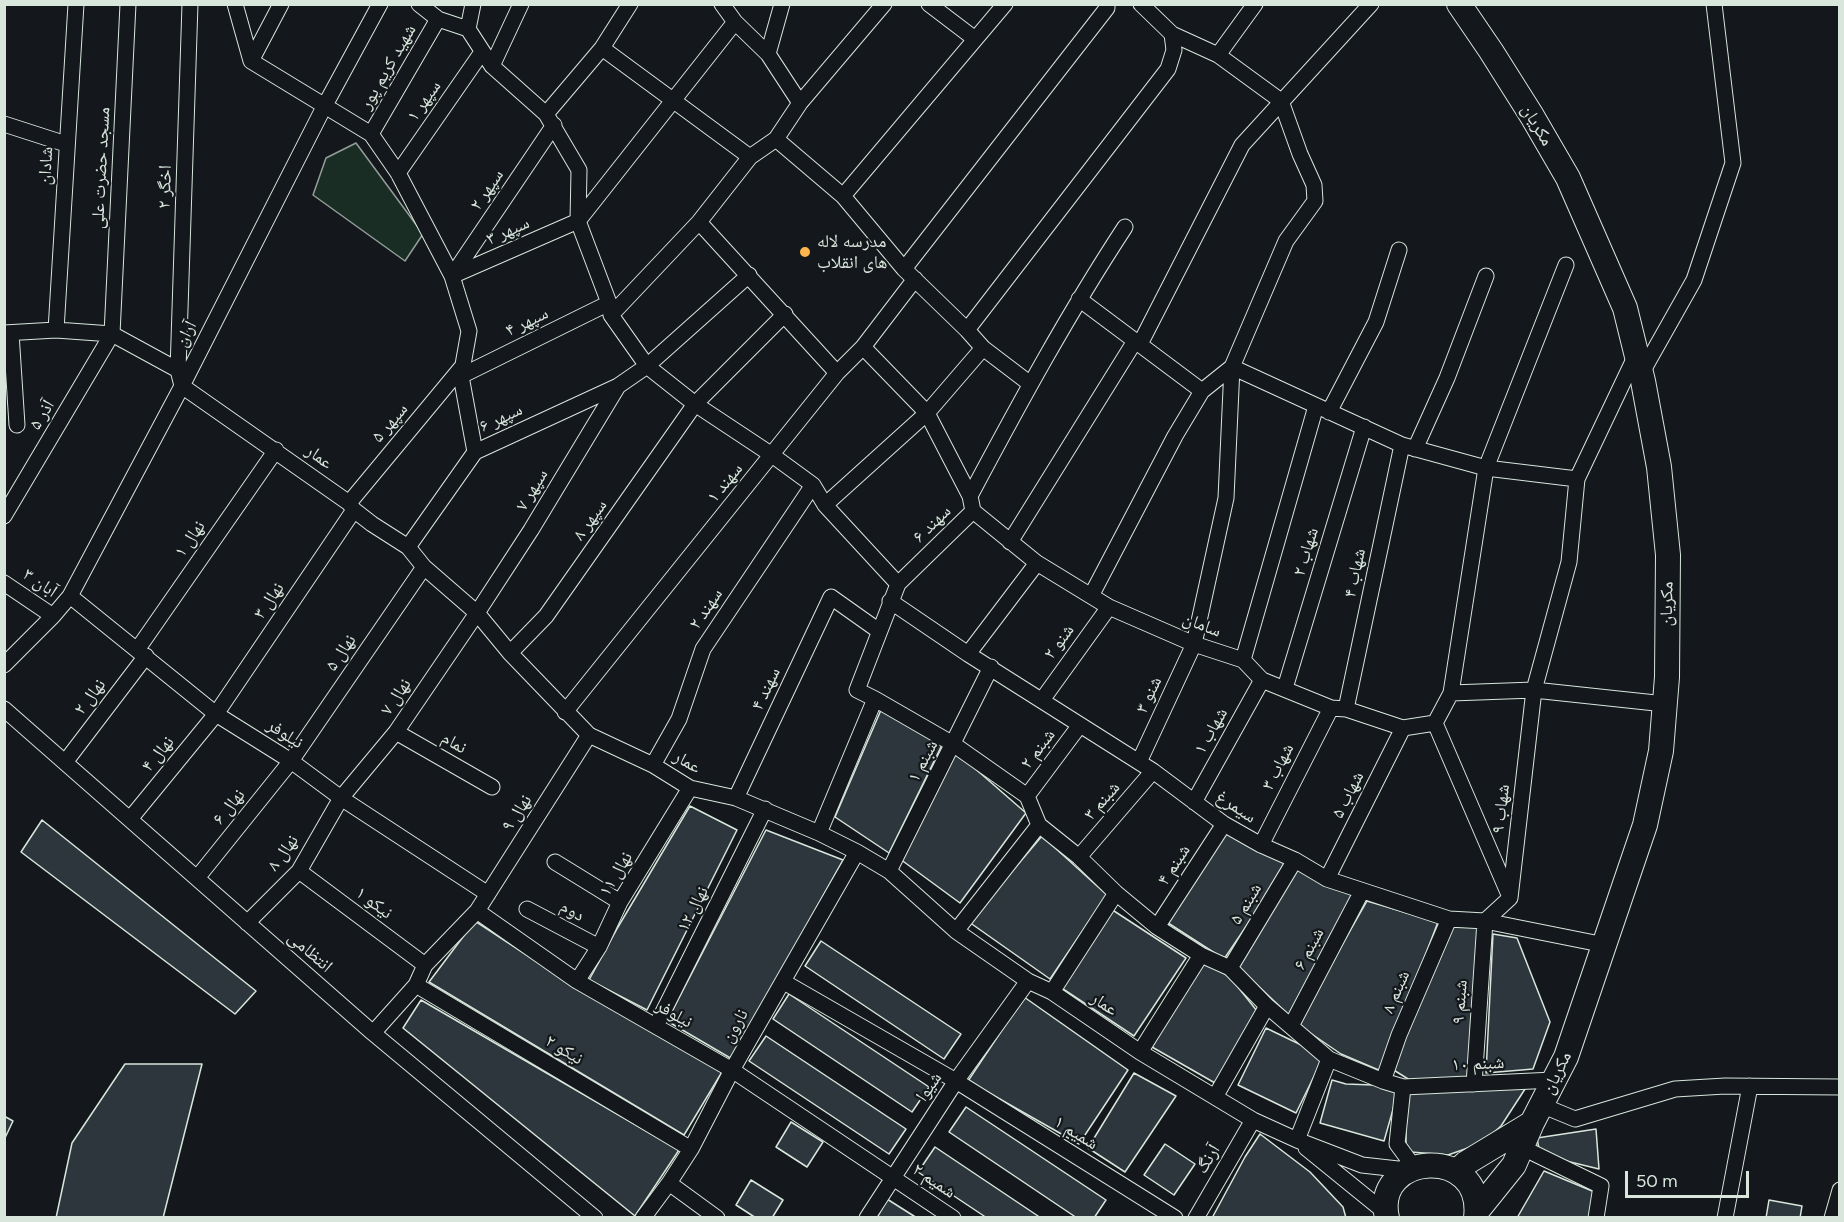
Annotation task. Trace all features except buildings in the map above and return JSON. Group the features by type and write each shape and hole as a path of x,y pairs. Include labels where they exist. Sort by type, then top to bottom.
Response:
{"main road":[{"name":"مکریان","path":"1459,4 1521,97 1568,178 1625,308 1659,466 1668,555 1665,704 1661,751 1645,825 1566,1057 1536,1114 1514,1165 1476,1214"},
{"path":"1457,1171 1536,1114"},
{"path":"1386,1215 1386,1201 1397,1179 1411,1169 1429,1164 1443,1165 1457,1171 1468,1182 1475,1196 1476,1214"}],"street":[{"name":"شادان","path":"56,330 76,4"},
{"name":"مسجد حضرت علی","path":"112,334 128,4"},
{"name":"اخگر ۲","path":"178,370 190,4"},
{"path":"235,4 251,61 370,134 398,173 452,276 469,331 461,372 476,452"},
{"path":"251,61 281,4"},
{"name":"آران","path":"4,665 69,596 182,386 324,107 380,4"},
{"path":"419,4 438,19 468,29 492,66 550,120 579,170 578,221 610,309 647,366 695,404 813,485 825,505 898,584"},
{"path":"468,29 473,4"},
{"path":"492,66 521,4"},
{"name":"سپهر ۲","path":"452,276 550,120 602,48 630,4"},
{"path":"722,4 735,22 768,54 800,103"},
{"path":"768,54 782,4"},
{"path":"610,309 699,222 750,157 776,139 800,103 884,4"},
{"path":"929,4 975,39"},
{"path":"843,196 1005,4"},
{"name":"سهند ۱","path":"565,712 837,373 863,348 909,274 1107,8 1107,4"},
{"path":"1091,596 1175,436 1202,391 1232,367 1286,241 1315,201 1314,185 1300,154 1281,100 1218,54 1172,34 1141,4"},
{"path":"1218,54 1255,4"},
{"path":"1010,542 1137,342 1242,145 1371,4"},
{"path":"1232,367 1408,447 1486,468 1577,479 1639,365 1694,280 1733,163 1714,4"},
{"name":"شهید کریم پور","path":"370,134 438,19"},
{"path":"578,221 735,22"},
{"path":"967,330 1168,69 1174,50 1172,34"},
{"path":"602,48 750,157"},
{"name":"سپهر ۱","path":"398,173 482,52"},
{"path":"4,124 66,144"},
{"path":"776,139 843,196 909,274 983,348 1029,383"},
{"name":"سپهر ۳","path":"452,276 578,221"},
{"path":"699,222 837,373"},
{"name":"سهند ۶","path":"875,699 857,690 898,584 973,511 970,495 1029,383 1125,227"},
{"path":"1243,660 1322,409 1376,322 1400,250"},
{"path":"1485,921 1510,898 1435,723 1451,693 1486,468 1566,265"},
{"name":"سپهر ۶","path":"408,547 476,452 618,386 647,366 748,275"},
{"name":"شهاب ۴","path":"1338,708 1408,447 1447,378 1486,276"},
{"path":"1079,299 1202,391"},
{"name":"سپهر ۴","path":"461,372 610,309"},
{"name":"سپهر ۸","path":"510,653 546,616 695,404 785,314"},
{"path":"17,425 8,333 56,330 112,334 178,370 182,386"},
{"name":"آذر ۵","path":"4,516 112,334"},
{"path":"863,348 927,413 970,495"},
{"path":"825,505 927,413 983,348"},
{"name":"شنو ۳","path":"1139,762 1194,644 1226,498 1232,367"},
{"name":"سپهر ۵","path":"352,507 461,372"},
{"name":"عمار","path":"182,386 276,450 408,547 424,567 477,613 510,653 589,735 653,765 690,789 736,798 819,833 857,852 889,871 956,931 1028,981 1052,992 1140,1052 1253,1120 1362,1165 1411,1169"},
{"name":"سپهر ۷","path":"477,613 531,530 618,386"},
{"name":"شهاب ۲","path":"1285,688 1364,427"},
{"name":"نهال ۱","path":"141,653 276,450"},
{"name":"شهاب ۹","path":"1510,898 1534,690 1569,562 1577,479"},
{"name":"سهند ۲","path":"653,765 679,719 703,649 813,485"},
{"name":"نهال ۳","path":"216,714 352,507"},
{"name":"سامان","path":"973,511 1037,563 1108,607 1194,644 1243,660 1262,680 1338,708 1403,728 1435,723"},
{"path":"968,654 1037,563"},
{"name":"نهال ۵","path":"291,761 424,567"},
{"name":"آبان ۳","path":"4,583 52,616"},
{"name":"نیلوفر","path":"69,596 216,714 291,761 341,798 488,894"},
{"name":"سهند ۴","path":"736,798 831,597 879,631"},
{"name":"سیمرغ","path":"890,600 968,654 1153,771 1224,824 1327,879 1449,919 1485,921 1605,945"},
{"name":"شنو ۲","path":"1042,700 1108,607"},
{"name":"نهال ۷","path":"341,798 396,732 477,613"},
{"name":"نهال ۲","path":"66,761 141,653"},
{"name":"شبنم ۱","path":"889,871 991,667"},
{"name":"شهاب ۱","path":"1194,802 1262,680"},
{"path":"1451,693 1534,690 1665,704"},
{"path":"819,833 875,699 953,744 1027,796 1039,825 1079,857 1116,893 1157,927 1201,955 1230,968"},
{"name":"شهاب ۳","path":"1261,845 1338,708"},
{"name":"انتظامی","path":"4,709 66,761 373,1033 595,1218"},
{"name":"نهال ۴","path":"130,819 216,714"},
{"name":"شبنم ۲","path":"1027,796 1080,725"},
{"name":"شهاب ۵","path":"1327,879 1403,728"},
{"name":"نمام","path":"396,732 492,787"},
{"name":"نهال ۹","path":"373,1033 416,985 425,965 477,911 589,735"},
{"name":"نهال ۶","path":"197,878 291,761"},
{"name":"شبنم ۳","path":"1079,857 1153,771"},
{"name":"نهال ۱۱","path":"577,981 599,947 620,902 690,789"},
{"name":"نهال ۸","path":"248,923 299,871 341,798"},
{"name":"نهال ۱۲","path":"656,1026 765,809"},
{"name":"شبنم ۴","path":"1157,927 1224,824"},
{"path":"956,931 1039,825"},
{"name":"نارون","path":"643,1218 691,1149 732,1070 857,852"},
{"name":"شبنم ۵","path":"1230,968 1295,860"},
{"path":"555,862 620,902"},
{"name":"نیکو ۱","path":"299,871 425,965"},
{"name":"شبنم ۶","path":"1291,1026 1362,891"},
{"path":"1052,992 1116,893"},
{"name":"دوم","path":"528,909 599,947"},
{"name":"نیلوفر","path":"477,911 577,981 732,1070 893,1177"},
{"name":"شبنم ۸","path":"1383,1081 1449,919"},
{"name":"شبنم ۹","path":"1474,1084 1485,921"},
{"path":"1140,1052 1201,955"},
{"name":"شبنم ۱۰","path":"1230,968 1267,1006 1329,1059 1383,1081 1403,1087 1554,1080"},
{"name":"شیوا","path":"867,1218 956,1082 1028,981"},
{"name":"شمیم ۱","path":"784,982 956,1082 1175,1218"},
{"name":"نیکو ۲","path":"416,985 691,1149"},
{"path":"1215,1097 1267,1006"},
{"path":"1329,1059 1297,1140 1386,1215"},
{"path":"1536,1114 1575,1119 1676,1089 1750,1086 1839,1087"},
{"path":"1725,1218 1750,1086"},
{"path":"1403,1087 1397,1144 1411,1169"},
{"name":"آرنگ","path":"1196,1218 1253,1120"},
{"path":"1523,1148 1601,1186 1596,1218"},
{"name":"شمیم ۲","path":"893,1177 953,1218"},
{"path":"669,1183 717,1218"},
{"path":"1832,1218 1839,1190"}],"green space":[{"path":"356,143 423,234 405,261 313,195 326,158"}],"place":[{"name":"مدرسه لاله های انقلاب","path":"805,252"}]}
